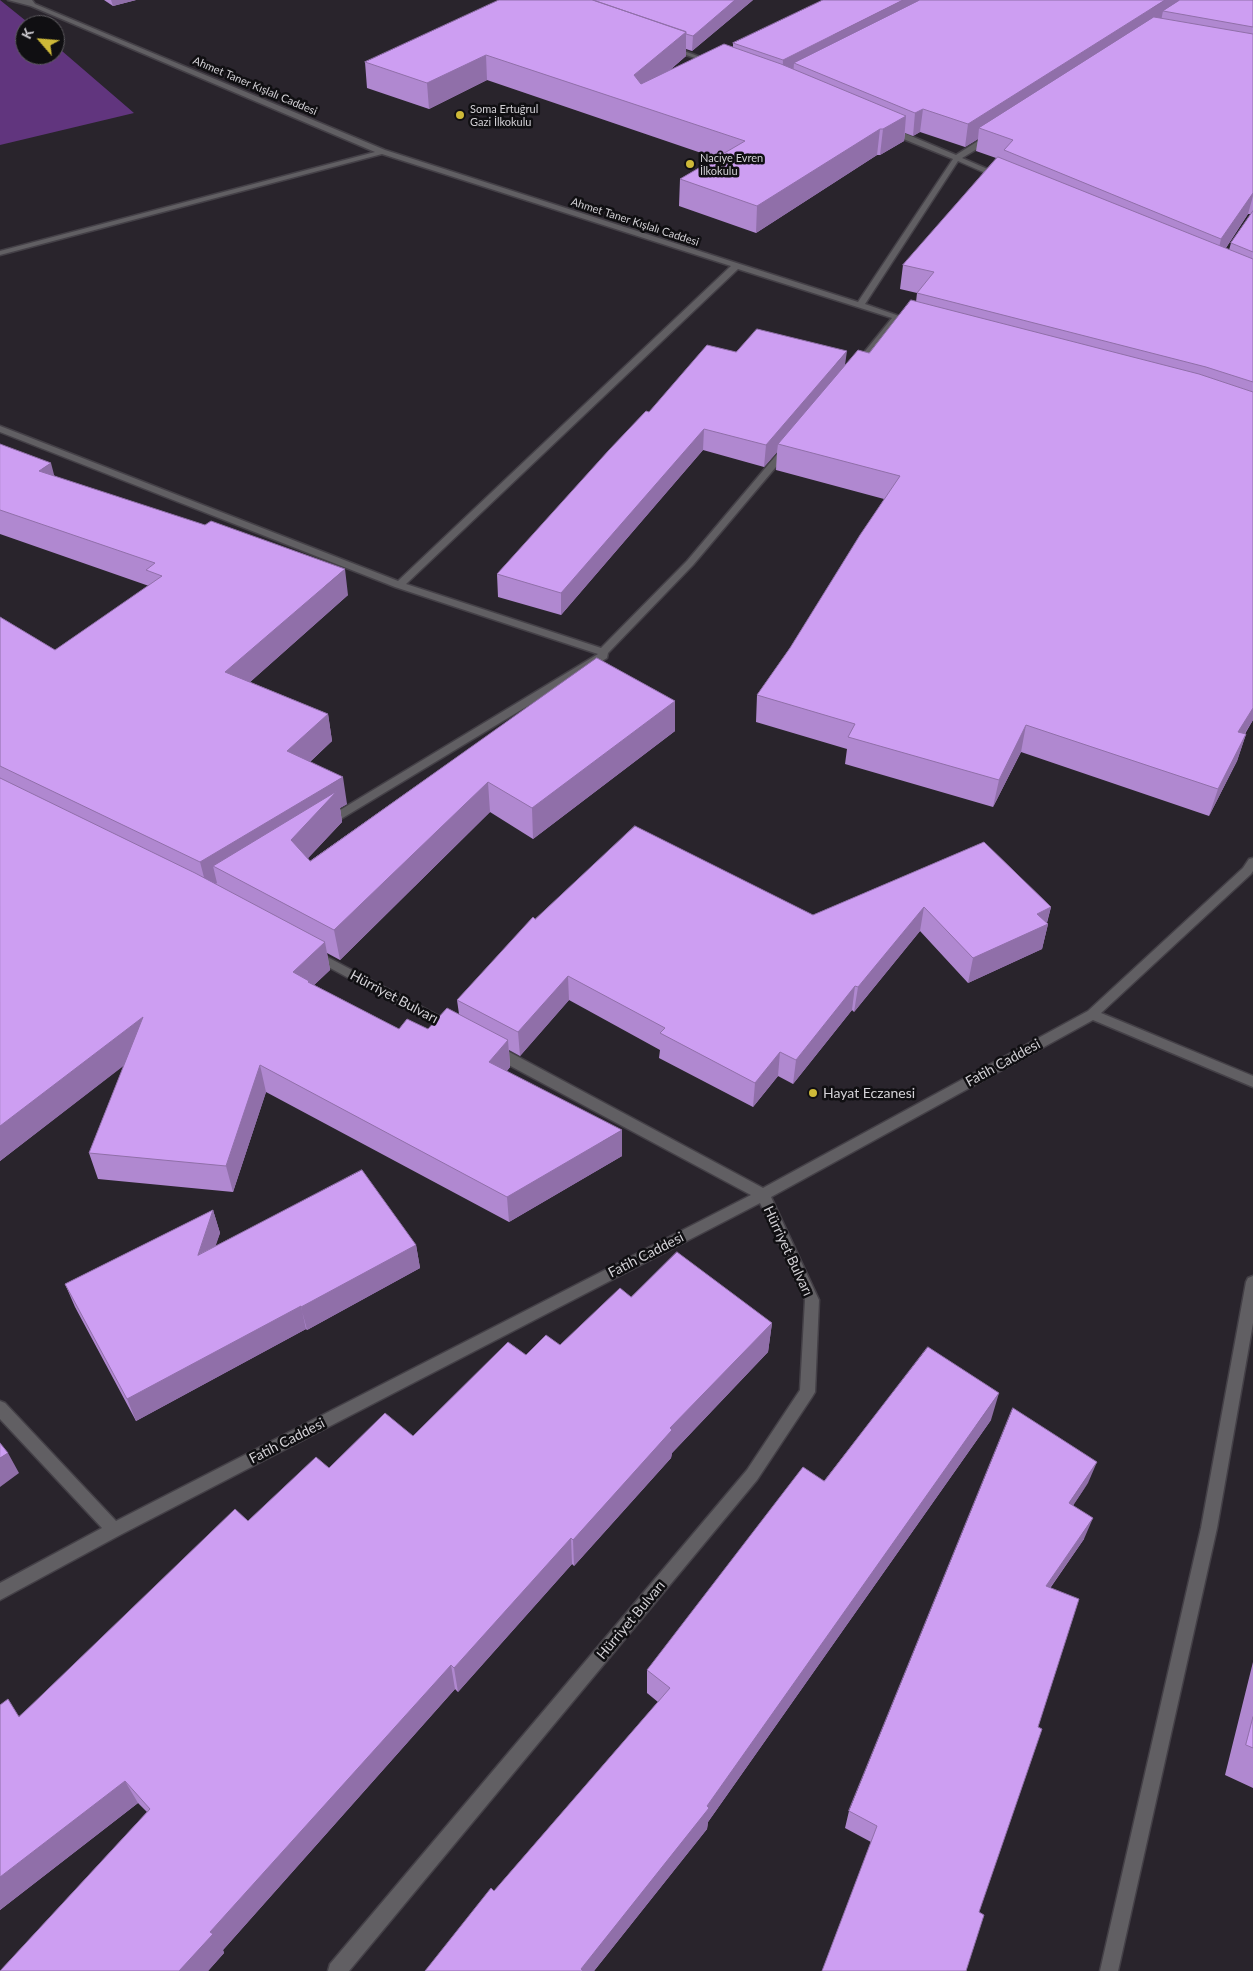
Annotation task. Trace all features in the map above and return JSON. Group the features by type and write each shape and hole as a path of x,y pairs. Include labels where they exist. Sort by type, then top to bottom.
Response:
{"street":[{"name":"Ahmet Taner Kışlalı Caddesi","path":"11,0 31,2 382,152 916,323"},
{"path":"661,44 726,67"},
{"path":"883,128 1011,181"},
{"path":"860,305 956,158 998,131"},
{"path":"0,253 382,152"},
{"path":"399,585 736,266"},
{"path":"846,378 896,318"},
{"path":"0,429 399,585 603,652"},
{"path":"316,830 603,656 603,652 690,563 796,437"},
{"name":"Fatih Caddesi","path":"0,1592 114,1530 763,1195 1092,1014 1247,871 1253,862"},
{"name":"Hürriyet Bulvarı","path":"302,948 459,1032"},
{"path":"1092,1014 1253,1082"},
{"name":"Hürriyet Bulvarı","path":"338,1971 752,1475 807,1392 812,1300 763,1195 485,1046"},
{"path":"1109,1971 1209,1528 1253,1282"},
{"path":"0,1408 114,1530"}],"shaded area":[{"path":"0,0 19,15 15,15 15,65 65,65 65,54 134,113 0,145"}],"building":[{"path":"499,0 593,0 686,32 634,75 641,84 724,44 781,64 906,116 880,129 757,206 680,179 745,141 486,55 427,83 365,62"},
{"path":"593,0 735,0 693,36"},
{"path":"823,0 903,0 783,60 733,43"},
{"path":"920,0 1165,0 968,124 923,109 915,113 794,63"},
{"path":"1180,0 1253,0 1253,27 1163,11"},
{"path":"1154,17 1253,34 1253,193 1221,239 1004,150 1013,140 979,128"},
{"path":"998,157 1253,259 1253,382 1206,367 917,293 934,272 903,265"},
{"path":"1253,211 1253,252 1231,243"},
{"path":"911,300 1199,374 1253,392 1253,708 1238,732 1246,734 1218,789 1026,725 999,780 848,737 855,724 757,695 790,648 860,535 900,476 778,444 858,350 869,353"},
{"path":"757,329 847,351 766,445 704,429 561,593 497,574 609,450 646,411 649,412 707,345 736,352"},
{"path":"0,444 51,463 39,471 205,525 211,521 345,569 225,672 328,714 287,751 343,777 200,862 0,766 0,617 55,650 162,576 146,570 155,563 0,510"},
{"path":"597,658 675,701 532,808 488,782 334,930 213,866 337,791 291,840 310,861"},
{"path":"0,778 195,873 325,942 293,972 308,982 399,1029 407,1019 428,1029 447,1008 508,1040 489,1062 622,1130 507,1197 260,1065 226,1166 89,1153 143,1017 0,1126"},
{"path":"635,826 813,915 984,842 1051,907 1037,914 1048,924 973,958 924,907 858,987 855,986 796,1060 780,1052 755,1083 660,1033 665,1028 568,976 518,1032 457,1000 533,917 535,919"},
{"path":"362,1170 416,1245 127,1399 65,1284 213,1210 198,1255"},
{"path":"677,1252 772,1323 670,1428 672,1430 573,1540 571,1538 454,1668 451,1665 210,1932 213,1934 179,1971 0,1971 150,1809 125,1781 0,1877 0,1705 8,1699 19,1717 235,1509 248,1521 316,1457 329,1468 385,1413 413,1436 508,1342 526,1355 546,1335 560,1345 620,1288 631,1297"},
{"path":"928,1347 999,1393 707,1806 709,1808 581,1969 583,1971 425,1971 491,1888 494,1891 670,1688 647,1670 803,1467 824,1481"},
{"path":"1013,1408 1097,1462 1069,1503 1093,1518 1046,1586 1079,1599 1038,1727 1042,1729 979,1912 984,1915 966,1971 822,1971 877,1826 849,1811"},
{"path":"0,1443 8,1453 0,1458"},
{"path":"1253,1717 1253,1748 1246,1745"}],"place":[{"name":"Soma Ertuğrul Gazi İlkokulu","path":"460,115"},
{"name":"Naciye Evren İlkokulu","path":"690,164"},
{"name":"Hayat Eczanesi","path":"813,1093"}]}
